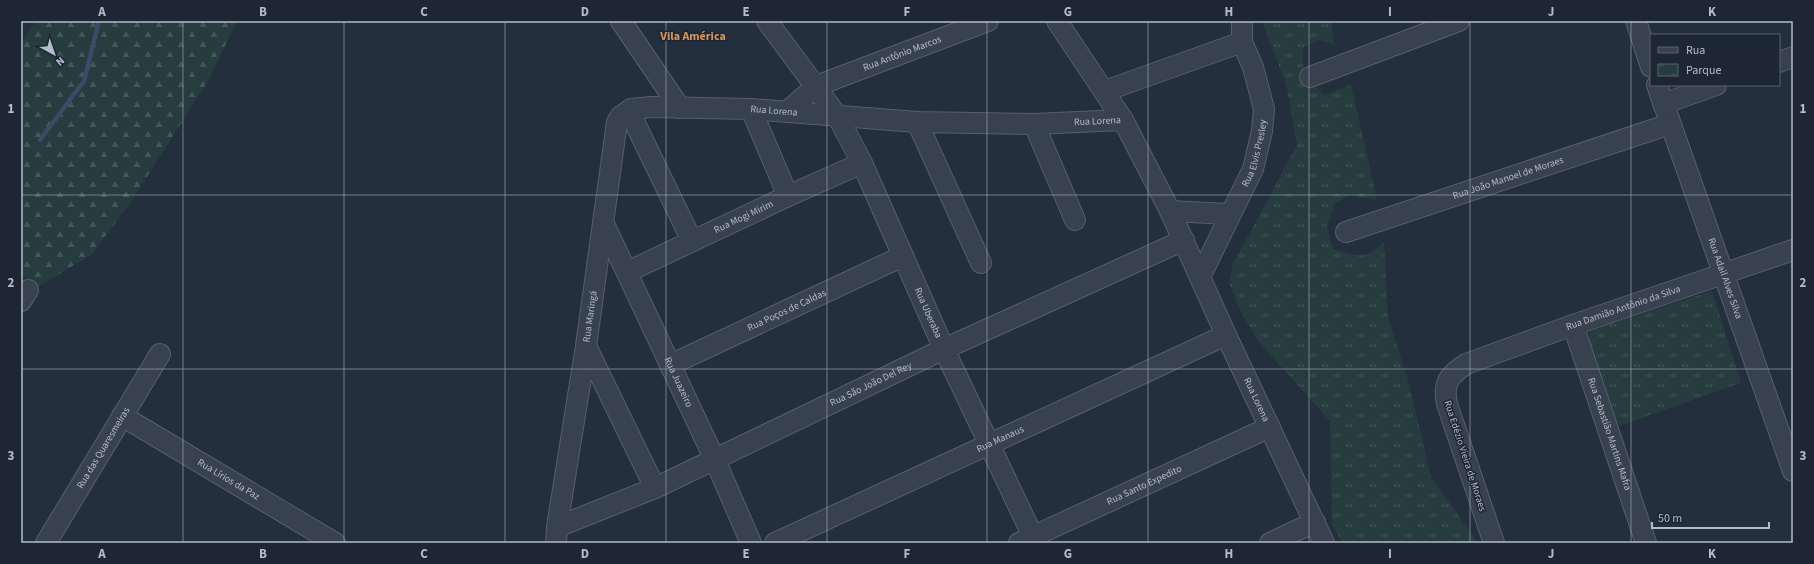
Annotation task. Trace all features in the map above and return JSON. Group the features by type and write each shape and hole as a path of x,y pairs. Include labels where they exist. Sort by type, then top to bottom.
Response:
{"street":[{"path":"621,21 680,108"},
{"name":"Rua Uberaba","path":"767,21 838,117 862,163 988,445 1029,541"},
{"name":"Rua Antônio Marcos","path":"787,112 816,86 988,21"},
{"path":"1057,21 1123,120"},
{"name":"Rua Elvis Presley","path":"1200,277 1229,214 1253,169 1262,131 1264,109 1253,67 1242,42 1242,21"},
{"path":"1310,77 1459,21"},
{"path":"1636,21 1650,64"},
{"path":"1105,91 1242,42"},
{"path":"1780,62 1793,57"},
{"name":"Rua Adail Alves Silva","path":"1657,86 1793,471"},
{"path":"1663,104 1713,86"},
{"name":"Rua Lorena","path":"629,111 639,107 751,109 917,122 1034,124 1123,120 1184,240 1226,335 1324,543"},
{"path":"751,109 788,196"},
{"path":"629,111 692,241"},
{"name":"Rua Maringá","path":"557,535 586,346 617,122 621,116 629,111"},
{"path":"917,122 981,263"},
{"path":"1034,124 1075,220"},
{"name":"Rua João Manoel de Moraes","path":"1346,232 1670,124"},
{"name":"Rua Mogi Mirim","path":"627,272 788,196 862,163"},
{"path":"1170,211 1229,214"},
{"name":"Rua Juazeiro","path":"603,222 715,460 752,543"},
{"name":"Rua São João Del Rey","path":"557,535 944,349 1184,240"},
{"name":"Rua Damião Antônio da Silva","path":"1456,370 1466,364 1572,325 1793,250"},
{"name":"Rua Poços de Caldas","path":"670,365 903,256"},
{"name":"Rua Sebastião Martins Mafra","path":"1572,325 1646,543"},
{"name":"Rua Manaus","path":"775,543 1226,335"},
{"path":"586,346 655,488"},
{"name":"Rua das Quaresmeiras","path":"46,543 160,354"},
{"name":"Rua Edézio Vieira de Moraes","path":"1456,370 1446,381 1445,392 1447,404 1494,543"},
{"name":"Rua Lírios da Paz","path":"122,416 335,543"},
{"name":"Rua Santo Expedito","path":"1029,541 1270,427"},
{"path":"1270,543 1315,522"}],"green space":[{"path":"36,21 237,21 209,79 133,199 91,255 39,286 21,275 21,43"},
{"path":"1262,21 1331,21 1334,44 1317,40 1304,47 1304,69 1309,79 1324,95 1351,85 1377,200 1350,195 1335,203 1327,226 1333,249 1349,254 1360,255 1371,252 1384,242 1388,317 1409,384 1431,477 1478,543 1343,543 1332,525 1330,421 1258,341 1239,308 1229,283 1233,264 1297,145 1286,84"},
{"path":"1712,291 1741,383 1619,426 1589,341 1590,332 1594,329"}],"waterway":[{"path":"40,140 84,81 99,21"}],"district":[{"name":"Vila América","path":"693,36"}]}
